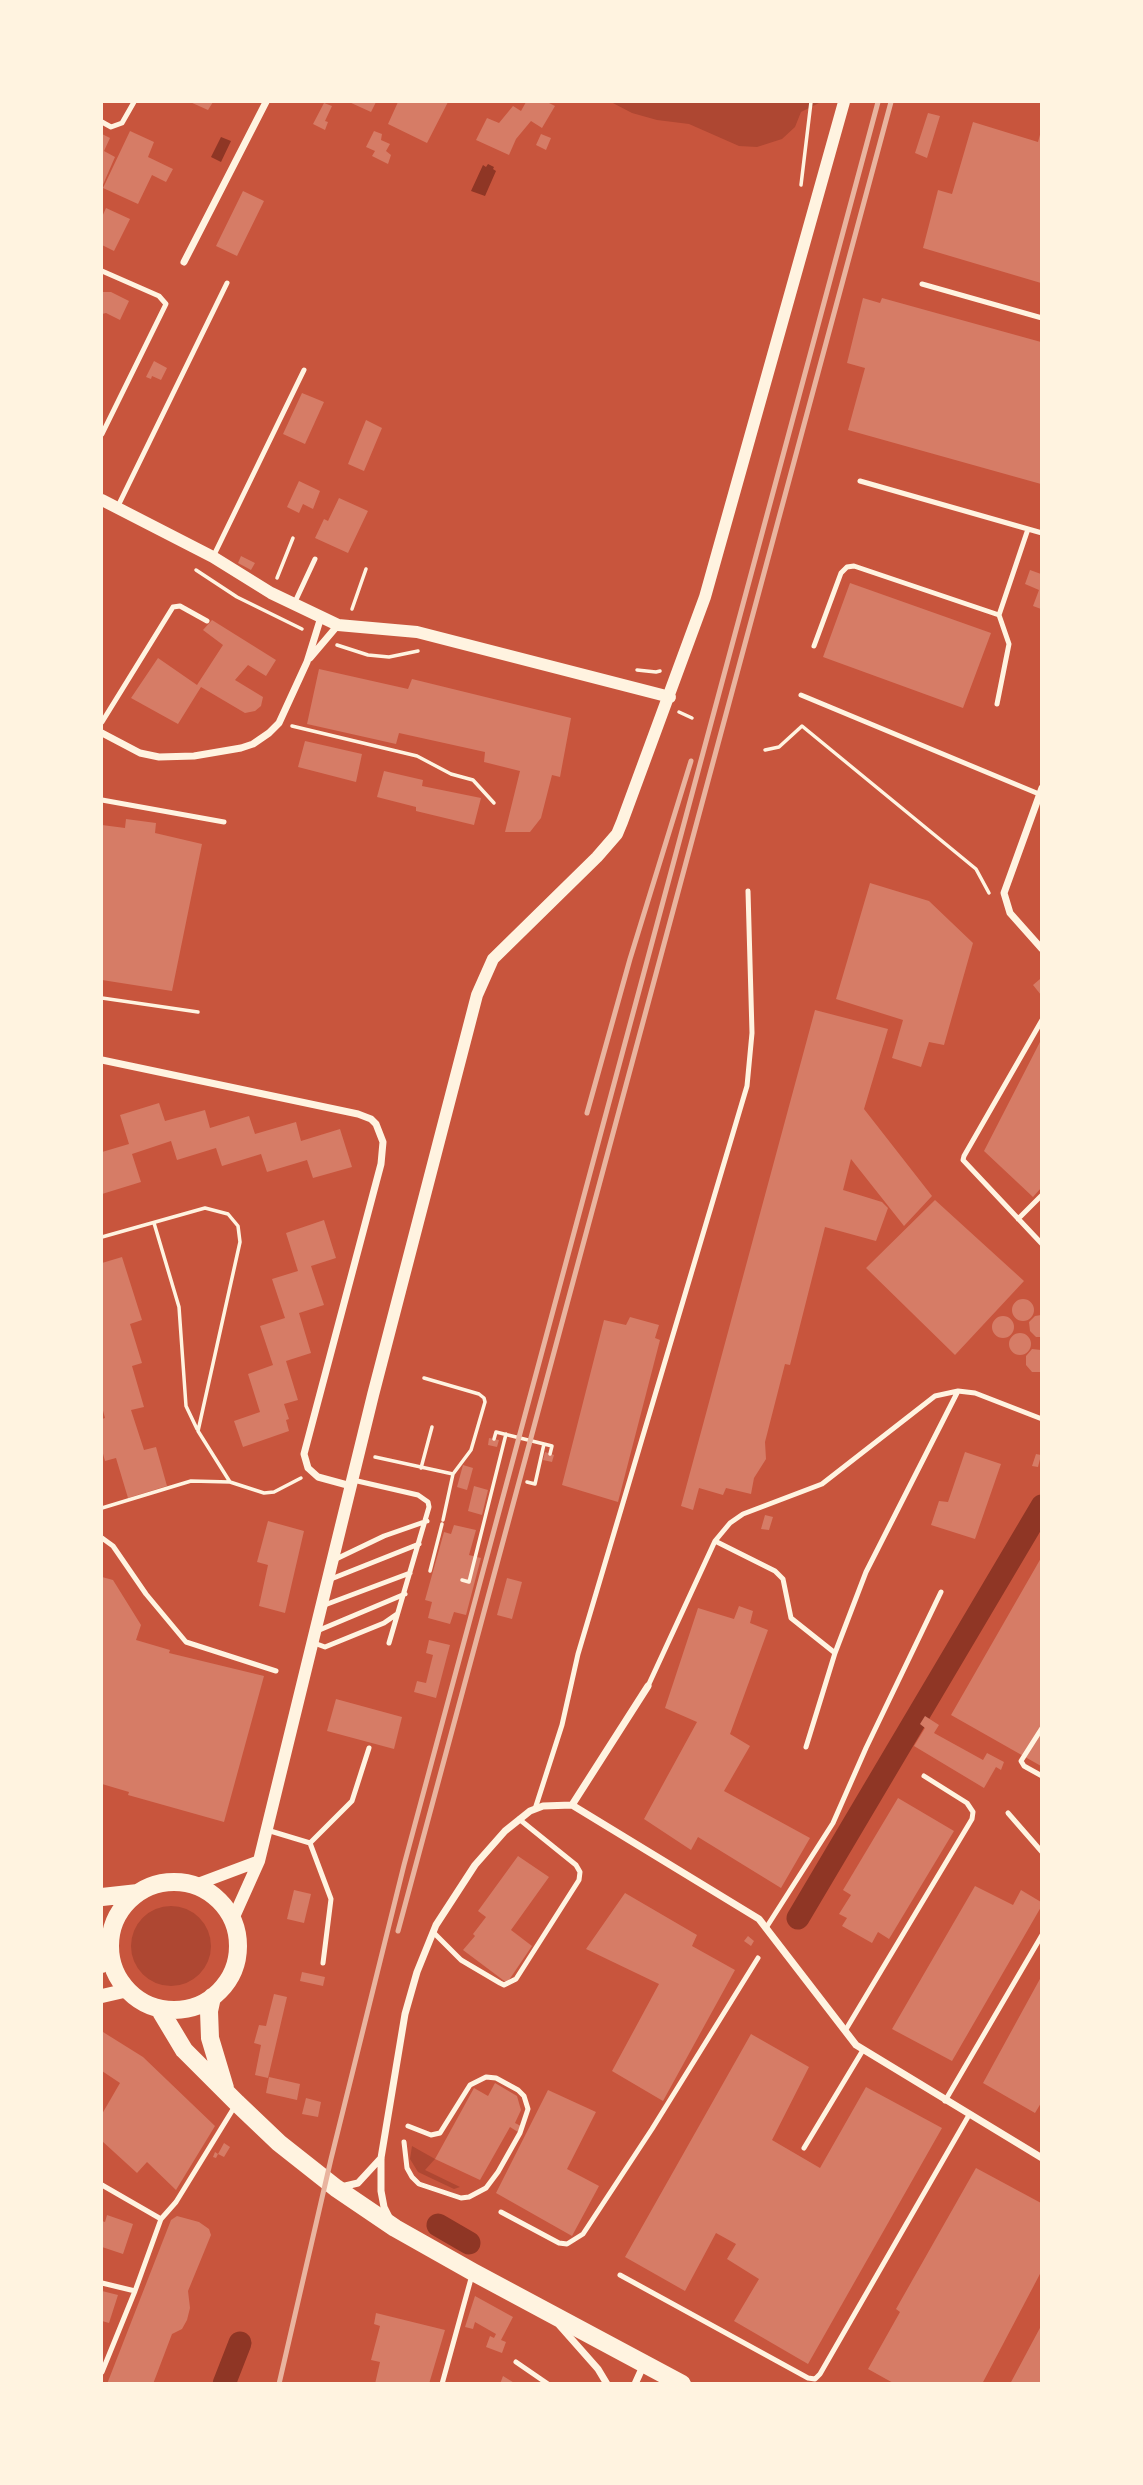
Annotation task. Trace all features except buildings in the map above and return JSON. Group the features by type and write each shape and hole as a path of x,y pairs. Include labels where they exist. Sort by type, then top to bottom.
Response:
{"main road":[{"path":"102,1897 138,1893 156,1885 176,1882 195,1885 214,1896 233,1919 237,1934 237,1958 229,1980 212,1997 184,2009 160,2010 128,1990 117,1975 106,1951 123,1907 138,1893"},
{"path":"102,1996 128,1990"},
{"path":"212,1997 209,2038 232,2097"},
{"path":"160,2010 184,2049 279,2143 336,2188 395,2228 682,2384"}],"street":[{"path":"184,262 266,102"},
{"path":"233,1919 259,1861 436,1148 482,979 493,959 617,834 670,697 709,584 844,102"},
{"path":"102,500 213,557 271,593 341,626 417,632 670,697"},
{"path":"102,733 148,757 194,756 247,747 270,733 279,723 307,662 321,617"},
{"path":"307,662 341,626"},
{"path":"1040,791 1006,882 1005,904 1013,918 1041,949"},
{"path":"102,1060 358,1114 371,1119 381,1132 381,1164 304,1454 305,1462 312,1472 325,1479 352,1483"},
{"path":"572,1805 648,1686"},
{"path":"395,2228 384,2207 381,2158 405,2014 417,1972 433,1932 475,1864 519,1819 535,1809 558,1804 572,1805 749,1912 766,1928 845,2031 863,2050 1041,2158"},
{"path":"195,1885 259,1861"},
{"path":"336,2188 358,2183 381,2158"},
{"path":"548,2312 598,2369 607,2384"},
{"path":"635,2384 644,2364"}],"lane":[{"path":"102,122 111,127 122,123 134,102"},
{"path":"102,271 159,296 166,304 102,434"},
{"path":"117,508 227,283"},
{"path":"922,285 1041,318"},
{"path":"213,557 304,370"},
{"path":"860,481 1041,533"},
{"path":"997,704 1009,644 999,615 1028,529"},
{"path":"294,604 315,559"},
{"path":"814,646 841,573 847,567 855,566 999,615"},
{"path":"102,723 173,607 180,606 207,621"},
{"path":"801,695 1040,791"},
{"path":"102,800 224,822"},
{"path":"535,1809 562,1725 580,1646 747,1086 752,1033 748,891"},
{"path":"1041,1020 963,1160 1041,1244"},
{"path":"1018,1219 1041,1195"},
{"path":"806,1747 835,1653 866,1572 958,1391"},
{"path":"648,1686 715,1541 730,1523 743,1514 822,1484 927,1400 942,1394 958,1391 975,1393 1041,1419"},
{"path":"352,1483 418,1495 428,1502 427,1518 389,1643"},
{"path":"334,1560 427,1518"},
{"path":"102,1538 113,1546 146,1594 186,1642 276,1671"},
{"path":"715,1541 775,1571 783,1579 791,1618 835,1653"},
{"path":"329,1579 419,1544"},
{"path":"322,1606 411,1573"},
{"path":"766,1928 833,1823 866,1748 942,1592"},
{"path":"397,1614 384,1623 326,1647 313,1637 405,1594"},
{"path":"1041,1728 1021,1761 1024,1766 1041,1776"},
{"path":"310,1843 352,1801 369,1748"},
{"path":"845,2031 972,1819 967,1803 924,1776"},
{"path":"1008,1812 1041,1852"},
{"path":"433,1932 461,1960 500,1983 504,1985 516,1979 579,1880 580,1872 576,1865 519,1819"},
{"path":"267,1830 310,1843"},
{"path":"310,1843 331,1899 324,1963"},
{"path":"945,2101 1041,1935"},
{"path":"501,2212 559,2243 568,2244 583,2234 758,1958"},
{"path":"804,2148 863,2050"},
{"path":"404,2143 407,2168 419,2184 461,2198 469,2197 486,2188 498,2172 520,2133 528,2109 524,2096 518,2090 496,2078 486,2077 470,2085 440,2133 431,2134 408,2126"},
{"path":"102,2372 161,2220 176,2202 232,2097"},
{"path":"620,2275 807,2378 815,2379 969,2115"},
{"path":"102,2185 161,2220"},
{"path":"443,2384 473,2272"},
{"path":"102,2283 135,2291"},
{"path":"516,2362 548,2384"}],"path":[{"path":"801,185 811,102"},
{"path":"271,593 293,538"},
{"path":"341,626 366,569"},
{"path":"677,711 692,718"},
{"path":"279,723 417,756 451,774 473,780 495,803"},
{"path":"765,750 779,747 802,726 976,869 992,899 1005,904"},
{"path":"102,998 198,1012"},
{"path":"102,1237 205,1208 228,1214 238,1226 240,1242 198,1431"},
{"path":"153,1222 179,1307 186,1406 198,1431 230,1482"},
{"path":"424,1378 479,1394 484,1398 471,1450 453,1474 430,1571 433,1572"},
{"path":"421,1468 432,1427"},
{"path":"494,1439 496,1432 552,1446 550,1454"},
{"path":"462,1580 469,1582 506,1434"},
{"path":"527,1482 535,1484 544,1444"},
{"path":"370,1455 453,1474"},
{"path":"102,1508 191,1481 230,1482 264,1493 274,1492 312,1472"},
{"path":"495,1473 505,1475"},
{"path":"427,1518 443,1520"}],"shaded area":[{"path":"611,102 821,102 801,112 795,127 782,139 757,147 739,146 689,124 657,120 632,113"},
{"path":"221,137 231,141 221,162 211,157"},
{"path":"488,164 496,171 485,196 471,191 483,165 486,167"},
{"path":"171,1906 186,1909 199,1918 208,1931 211,1946 208,1961 199,1974 186,1983 171,1986 156,1983 143,1974 134,1961 131,1946 134,1931 143,1918 156,1909"},
{"path":"412,2146 435,2159 425,2170 460,2187 454,2189 418,2172 410,2159"}],"waterway":[{"path":"798,1918 1042,1506"},
{"path":"438,2225 469,2243"},
{"path":"224,2384 240,2343"}],"railway":[{"path":"279,2384 331,2159 404,1865 878,102"},
{"path":"398,1931 891,102"},
{"path":"587,1113 630,959 691,761"}]}
